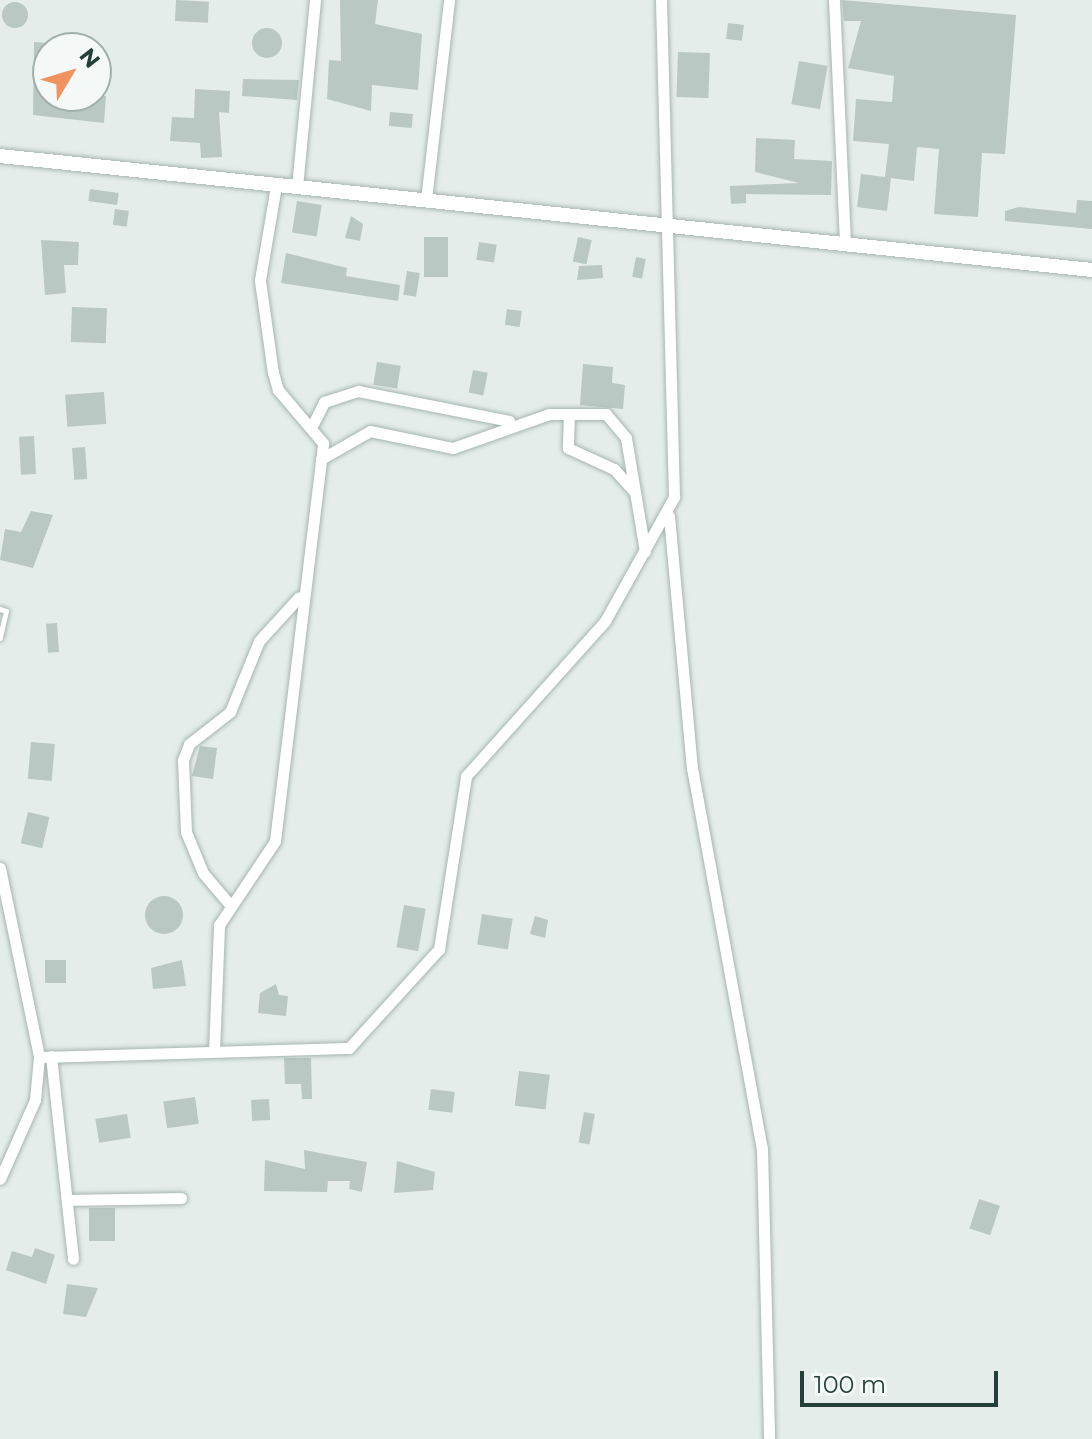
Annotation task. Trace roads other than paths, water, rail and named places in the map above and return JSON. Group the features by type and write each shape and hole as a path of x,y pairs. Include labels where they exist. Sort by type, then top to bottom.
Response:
{"street":[{"path":"297,187 315,0"},
{"path":"426,200 449,0"},
{"path":"661,0 676,465 669,516 692,768 762,1148 769,1439"},
{"path":"834,0 845,244"},
{"path":"0,156 1092,270"},
{"path":"214,1051 219,925 275,841 299,597 321,459 313,424 278,390 269,351 260,280 276,185"},
{"path":"313,424 324,402 358,391 514,422"},
{"path":"321,459 370,431 453,448 514,422 569,414 606,414 619,425 645,551"},
{"path":"569,414 568,448 614,469 635,492"},
{"path":"45,1057 349,1048 424,973 442,942 466,776 605,621 669,516"},
{"path":"231,906 203,873 186,832 183,760 189,744 230,712 259,641 299,597"},
{"path":"0,868 45,1057 68,1200 73,1259"},
{"path":"0,1179 35,1100 45,1057"},
{"path":"68,1200 181,1198"}],"lane":[{"path":"0,609 6,611 0,638"}]}
